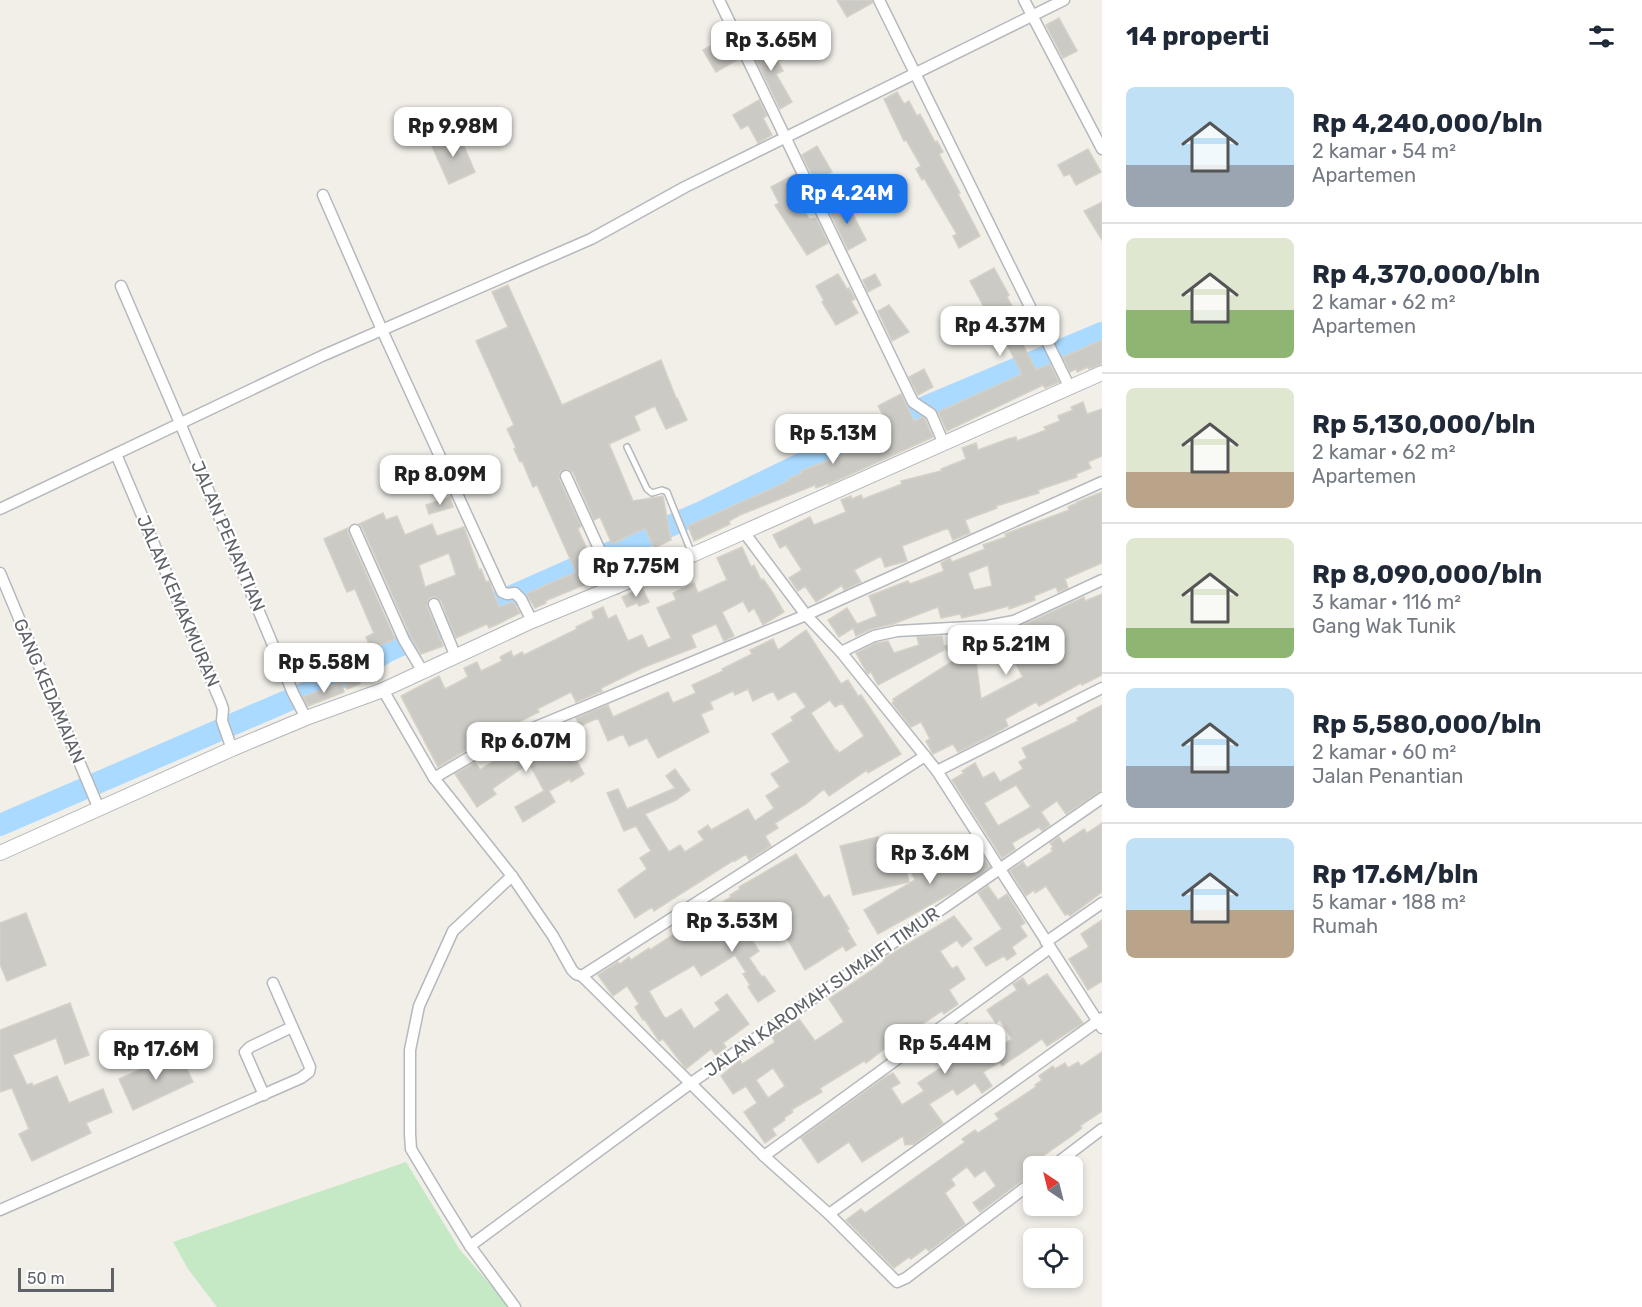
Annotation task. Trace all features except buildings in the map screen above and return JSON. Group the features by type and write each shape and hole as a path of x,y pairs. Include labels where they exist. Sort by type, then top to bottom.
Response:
{"street":[{"path":"719,0 913,402 931,414 944,444"},
{"path":"879,0 1070,388"},
{"path":"1024,0 1102,149"},
{"path":"0,509 116,454 178,418 322,356 380,325 591,239 784,134 913,70 1064,0"},
{"path":"323,195 502,592 518,596 532,621"},
{"name":"JALAN PENANTIAN","path":"120,286 306,718"},
{"path":"2,848 99,809 306,718 382,690 532,621 617,588 1102,373"},
{"name":"JALAN KEMAKMURAN","path":"116,454 221,703 225,734 232,749"},
{"path":"566,476 617,588"},
{"path":"434,778 485,748 806,615 1102,482"},
{"path":"355,530 406,644 423,672"},
{"path":"744,532 806,615 842,652 937,771 1100,1023 829,1215"},
{"name":"GANG KEDAMAIAN","path":"0,573 99,809"},
{"path":"842,652 874,636 897,631 987,626 1014,621 1102,580"},
{"path":"434,604 456,657"},
{"path":"937,771 1102,688"},
{"path":"382,690 434,778 512,876 553,936 572,970 582,976 764,1156 829,1215 897,1282 906,1278 1023,1189"},
{"path":"582,976 925,756"},
{"name":"JALAN KAROMAH SUMAIFI TIMUR","path":"470,1246 691,1083 1102,798"},
{"path":"512,876 453,931 419,1006 411,1050 411,1149 470,1246 515,1307"},
{"path":"764,1156 1102,903"},
{"path":"0,1210 264,1095 309,1072 310,1067 273,983"},
{"path":"264,1095 245,1052 250,1047 292,1027"},
{"path":"1066,1156 1102,1129"}],"lane":[{"path":"627,447 647,489 652,494 662,490 668,492 692,555"}],"green space":[{"path":"406,1162 460,1250 510,1307 217,1307 188,1269 173,1242"}],"waterway":[{"path":"0,825 354,672 388,651 706,510 856,437 1102,333"}]}
